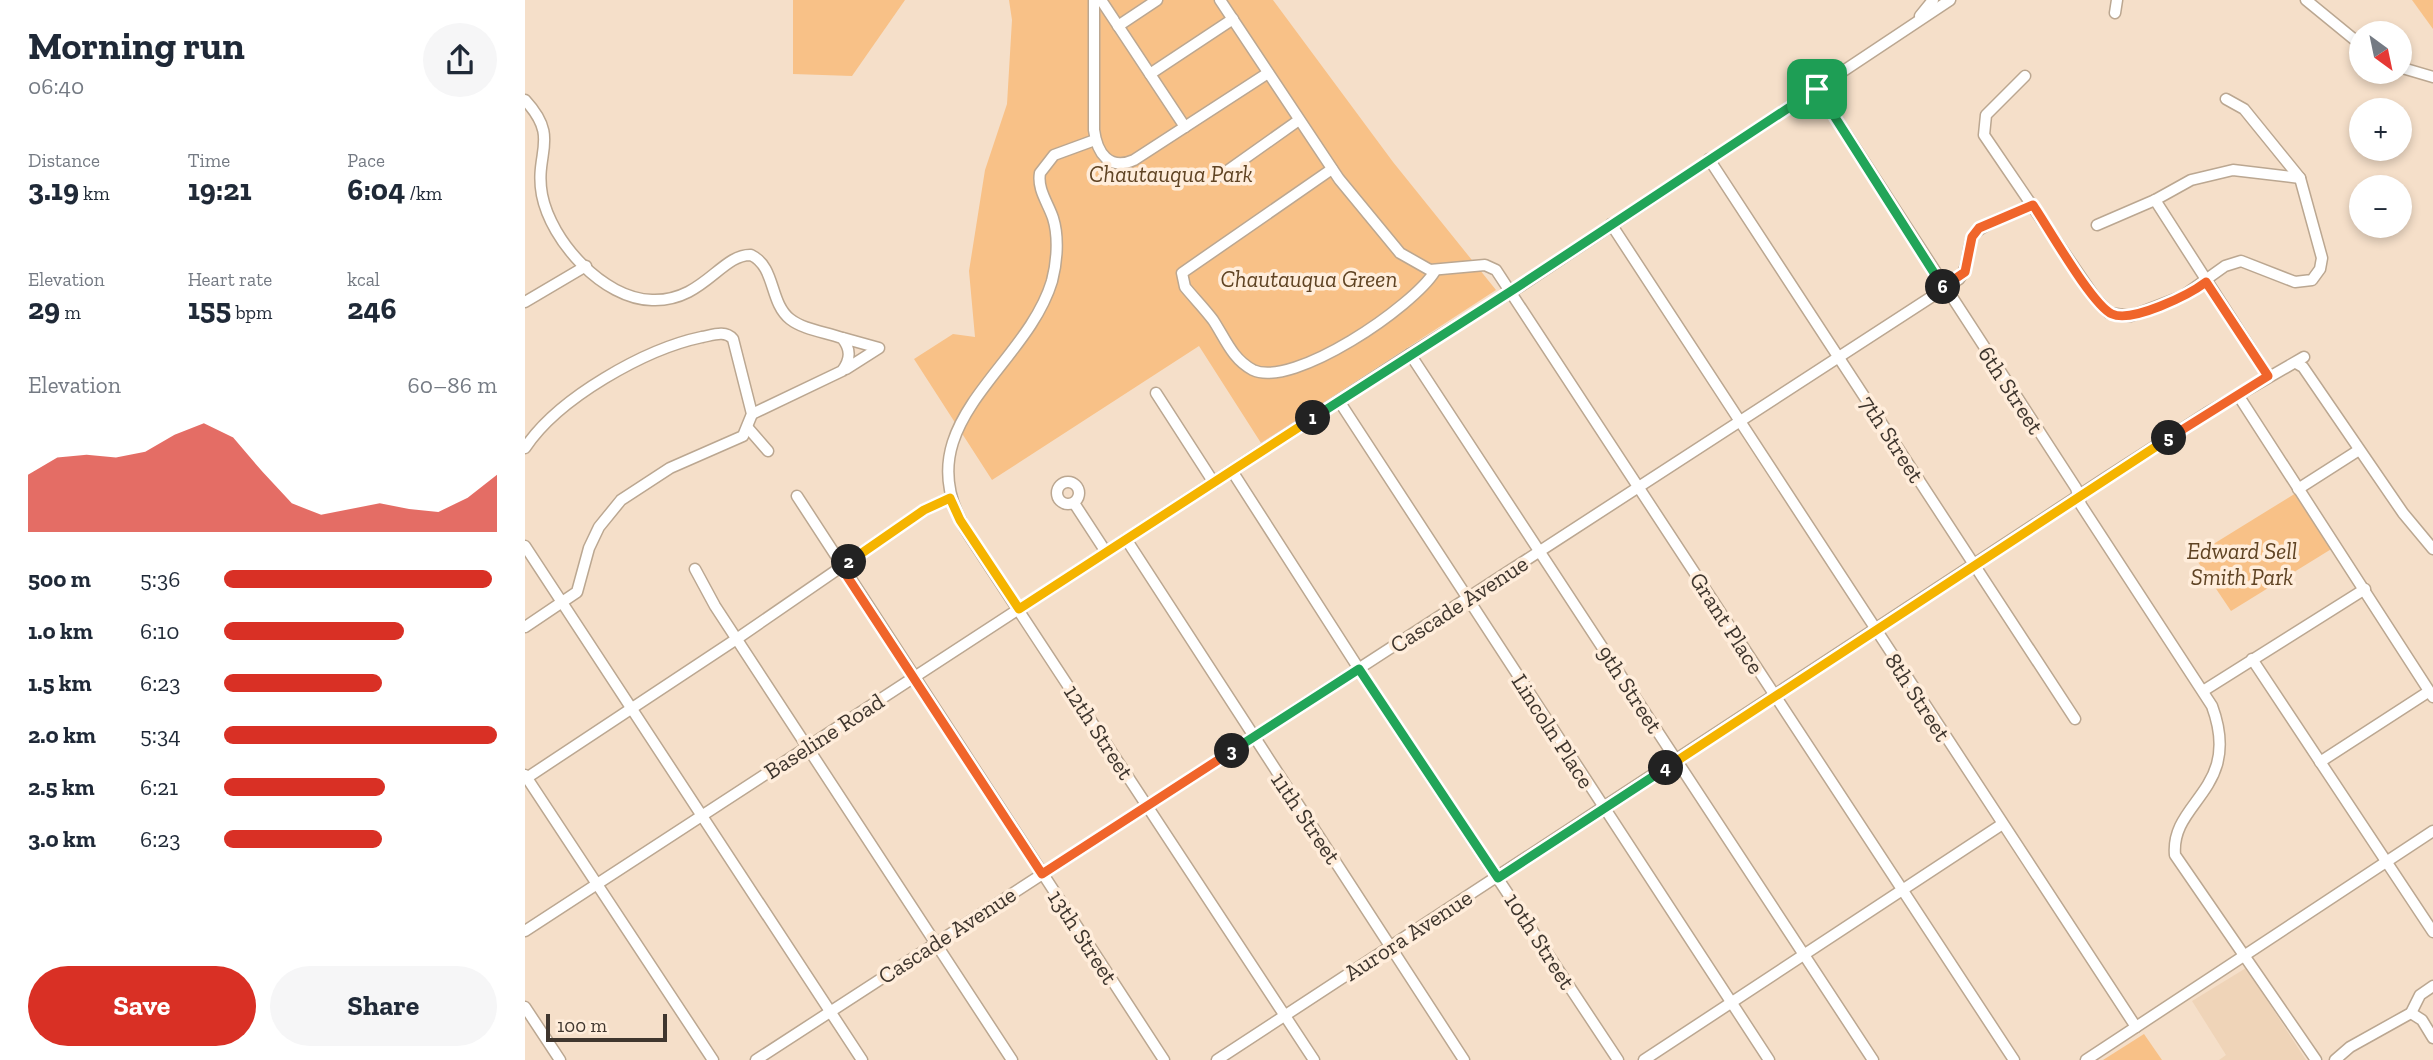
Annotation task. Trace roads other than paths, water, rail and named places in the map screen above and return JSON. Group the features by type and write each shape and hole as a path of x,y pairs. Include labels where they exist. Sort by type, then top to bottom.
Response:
{"street":[{"path":"1094,0 1095,140 1104,157 1123,164 1134,160 1268,73"},
{"path":"1101,0 1185,127"},
{"path":"1118,26 1157,0"},
{"path":"1220,0 1332,169 1400,253 1422,268 1435,271 1418,293 1370,330 1330,351 1270,373 1253,370 1239,360 1185,287 1182,276 1186,268 1332,169"},
{"path":"1911,27 1933,0"},
{"name":"Baseline Road","path":"525,931 1510,290 1520,278 1561,257 1950,0"},
{"path":"2115,13 2117,0"},
{"path":"2306,0 2349,35"},
{"path":"1150,74 1233,19"},
{"path":"2412,71 2433,77"},
{"path":"2025,76 1986,115 1983,128 2095,298 2109,313 2131,316 2183,296 2225,267 2241,261 2295,282 2305,282 2317,275 2322,258 2300,178 2244,109 2226,99"},
{"name":"6th Street","path":"1817,89 2074,486 2078,497 2203,691 2217,719 2220,752 2211,782 2180,828 2175,855 2245,957"},
{"path":"525,100 543,122 546,138 540,175 549,217 586,266 615,291 635,298 665,300 696,290 737,257 751,255 765,265 779,305 791,320 879,348 842,371 752,414"},
{"path":"1220,176 1299,120"},
{"name":"12th Street","path":"1095,140 1048,160 1039,177 1056,231 1052,282 1028,324 958,428 949,468 950,498 960,520 1314,1060"},
{"name":"7th Street","path":"1709,159 2075,719"},
{"path":"2097,225 2155,200 2191,180 2233,170 2300,178"},
{"path":"2155,200 2268,376"},
{"name":"Cascade Avenue","path":"756,1060 1467,599 1837,355 1944,288 1965,272 1972,237 1979,228 2033,205"},
{"name":"8th Street","path":"1611,224 1874,631 2136,1027"},
{"path":"525,302 586,266"},
{"name":"Grant Place","path":"1435,271 1489,266 1496,269 2014,1060"},
{"path":"525,448 554,417 636,360 677,342 719,334 729,335 733,339 752,414 748,428 736,441 670,468 621,500 599,527 589,548 576,592 525,627"},
{"path":"842,338 850,357 842,371"},
{"name":"9th Street","path":"1410,354 1873,1060"},
{"name":"Aurora Avenue","path":"1217,1060 1975,564 2268,376 2300,360 2302,367 2359,450"},
{"path":"1156,393 1214,483"},
{"path":"2238,395 2430,694 2320,762"},
{"name":"Lincoln Place","path":"1339,401 1769,1060"},
{"path":"748,428 768,451"},
{"path":"2298,489 2359,450 2403,513 2433,549"},
{"name":"10th Street","path":"1232,471 1359,669 1618,1060"},
{"name":"13th Street","path":"797,496 1164,1060"},
{"path":"713,1060 526,777 738,638 924,510 950,498"},
{"path":"1074,503 1106,552"},
{"name":"11th Street","path":"1126,539 1464,1060"},
{"path":"525,546 862,1060"},
{"path":"695,569 1012,1060"},
{"path":"2203,691 2365,589"},
{"path":"2252,659 2433,932"},
{"path":"1644,1060 2001,825"},
{"path":"2086,1060 2433,831"},
{"path":"2245,957 2315,1060"},
{"path":"2335,1060 2350,1047 2411,1013 2420,995 2433,986"},
{"path":"525,1007 559,1060"},
{"path":"2411,1013 2422,1020 2433,1038"}],"park label":[{"name":"Chautauqua Park","path":"1171,174"},
{"name":"Chautauqua Green","path":"1309,279"},
{"name":"Edward Sell Smith Park","path":"2242,564"}]}
